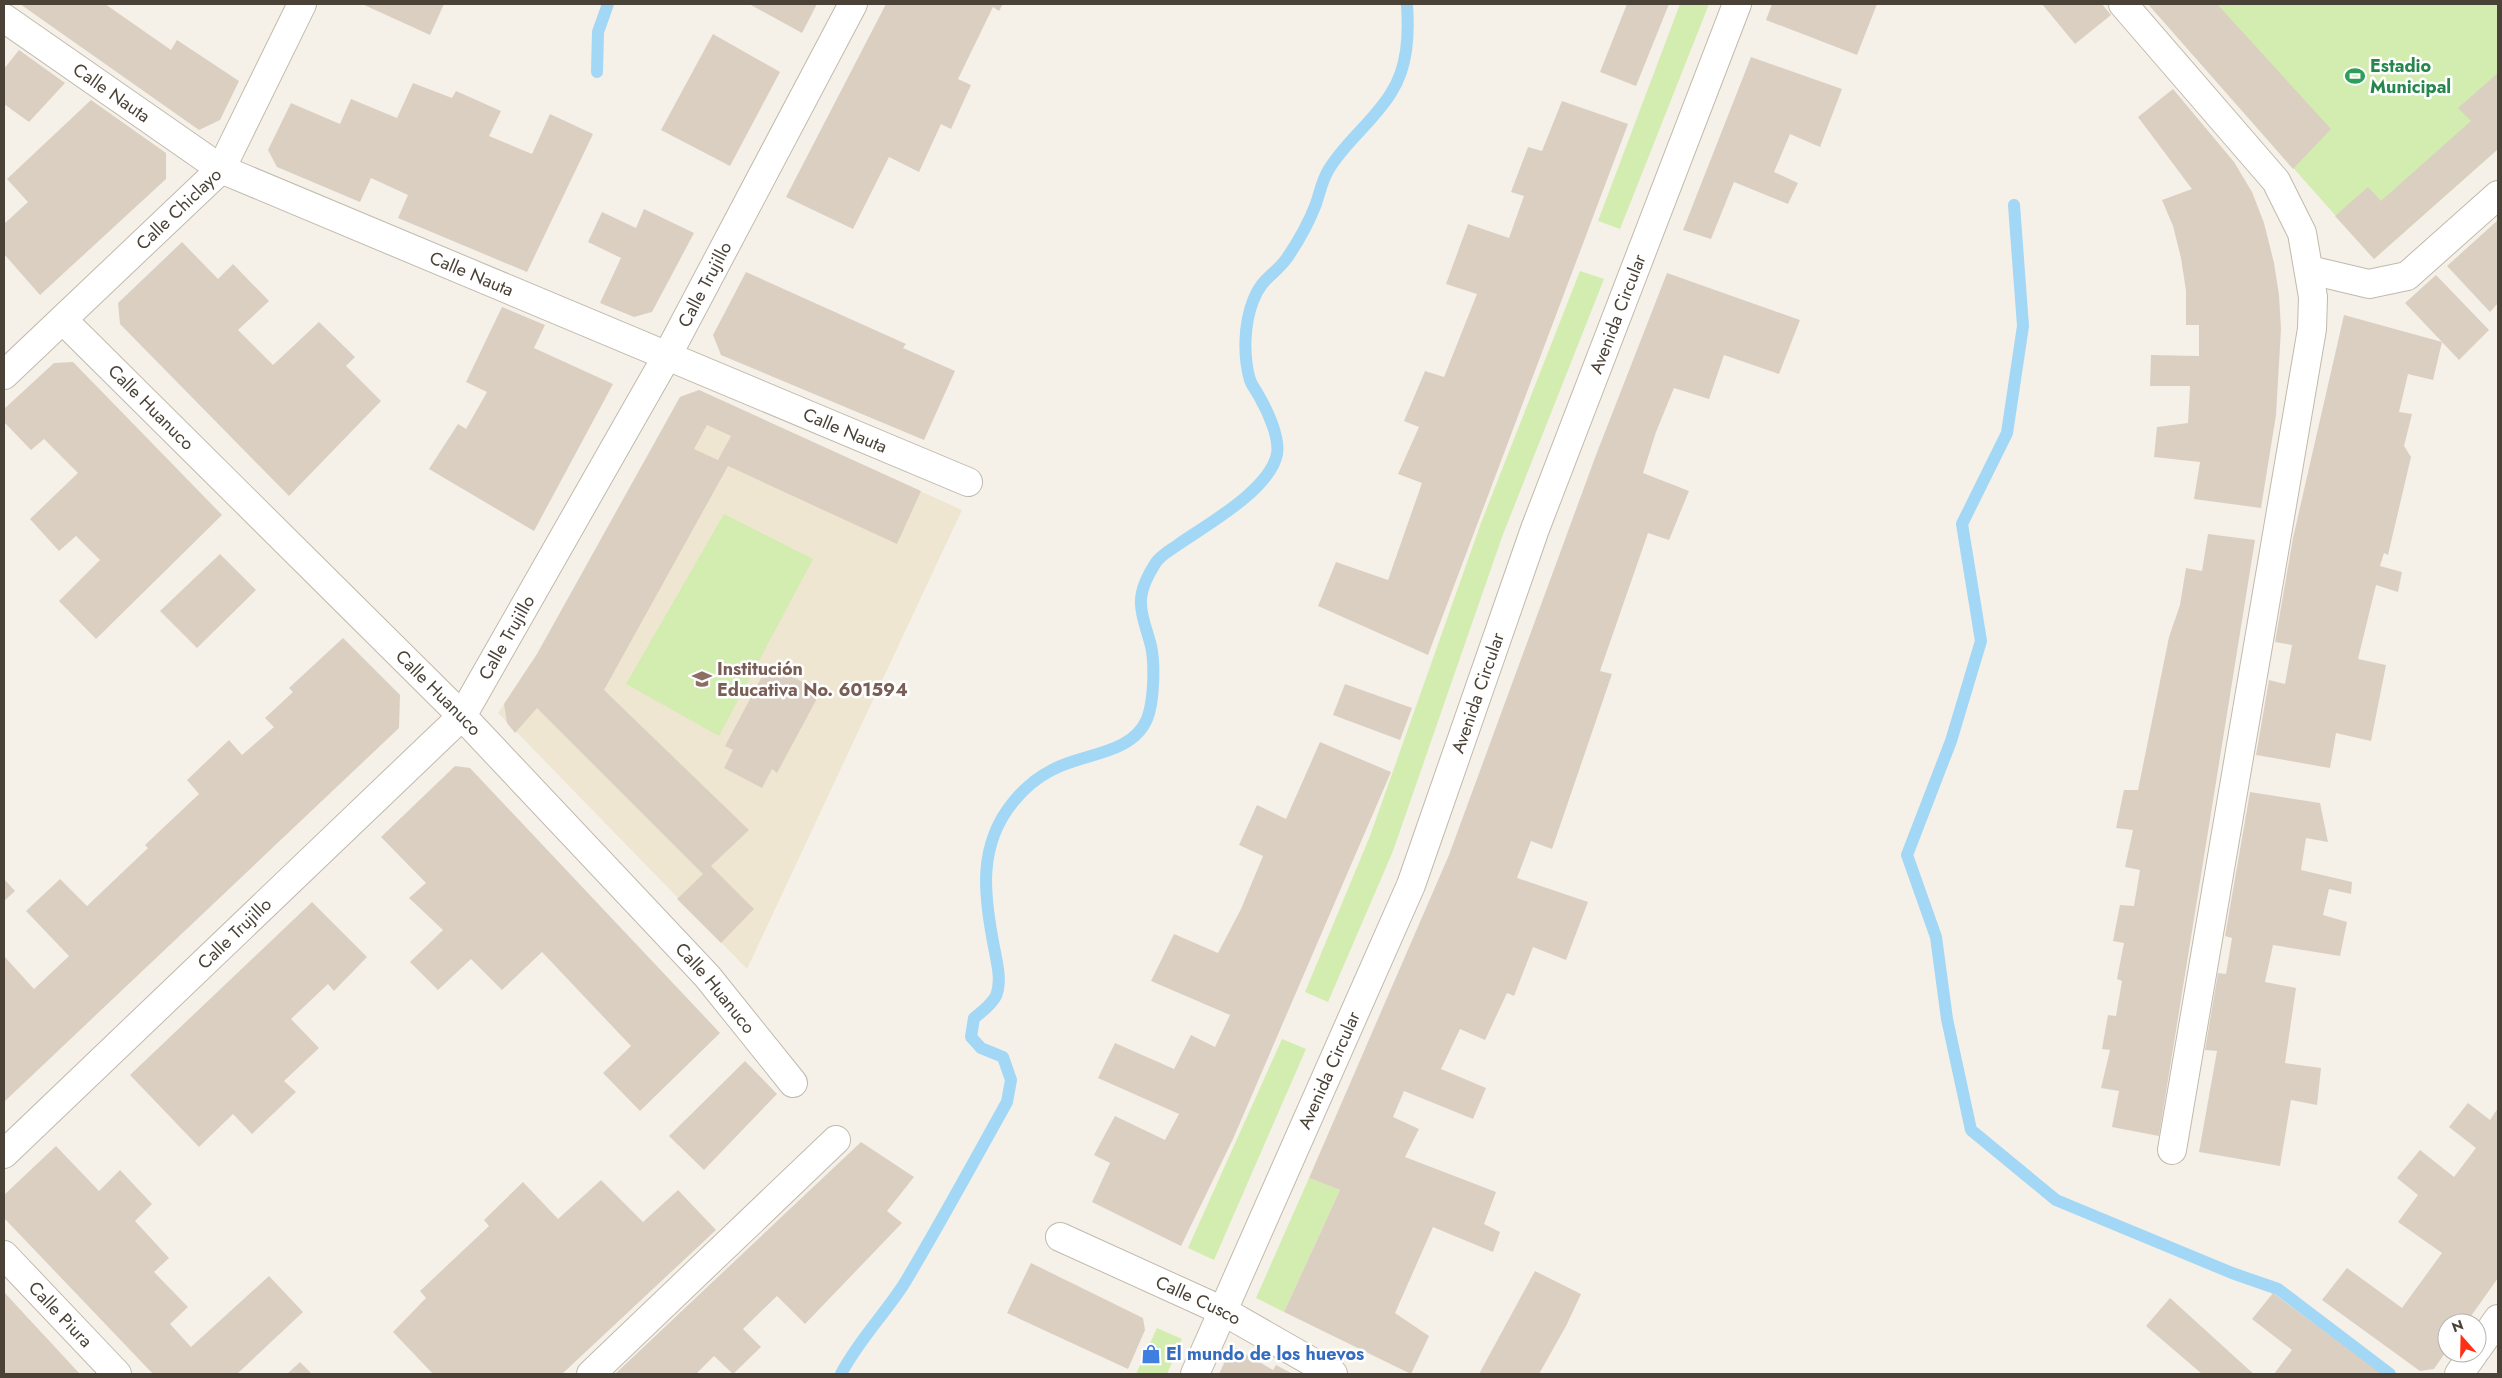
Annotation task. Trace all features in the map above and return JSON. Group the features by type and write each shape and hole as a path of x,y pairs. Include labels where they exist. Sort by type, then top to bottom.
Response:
{"street":[{"name":"Calle Chiclayo","path":"4,375 221,169 302,4"},
{"name":"Calle Trujillo","path":"4,1154 462,716 667,356 854,4"},
{"name":"Avenida Circular","path":"1195,1374 1411,885 1535,529 1737,4"},
{"path":"2123,4 2276,181 2302,233 2310,270 2313,297 2312,329 2172,1150"},
{"name":"Calle Nauta","path":"4,18 221,169 968,482"},
{"path":"2310,270 2370,284 2407,276 2498,195"},
{"name":"Calle Huanuco","path":"63,320 462,716 707,976 793,1083"},
{"path":"590,1374 836,1140"},
{"name":"Calle Cusco","path":"1060,1237 1223,1311 1333,1374"},
{"name":"Calle Piura","path":"4,1255 117,1374"},
{"path":"2487,1335 2498,1319"},
{"path":"2458,1374 2466,1363"}],"shaded area":[{"name":"Institución Educativa No. 601594","path":"699,390 962,510 747,969 498,713 537,654 680,397"}],"green space":[{"path":"1680,4 1709,4 1620,229 1598,221"},
{"name":"Estadio Municipal","path":"2148,4 2498,4 2498,149 2374,259"},
{"path":"1580,271 1604,279 1502,537 1393,851 1328,1002 1305,992 1370,836 1481,523"},
{"path":"724,514 813,559 719,736 626,684"},
{"path":"1282,1039 1306,1049 1214,1260 1188,1248"},
{"path":"1309,1178 1340,1190 1284,1312 1256,1298"},
{"path":"1157,1328 1182,1339 1167,1374 1136,1374"}],"building":[{"path":"20,4 105,4 171,50 177,40 239,81 220,120 199,130"},
{"path":"362,4 444,4 430,35"},
{"path":"749,4 817,4 802,33"},
{"path":"886,4 1003,4 999,11 993,7 958,79 971,85 951,129 941,124 919,172 889,157 853,229 786,197"},
{"path":"1627,4 1669,4 1636,86 1600,72"},
{"path":"1772,4 1877,4 1857,55 1766,20"},
{"path":"2042,4 2102,4 2111,15 2075,44"},
{"path":"2148,4 2217,4 2331,129 2293,169"},
{"path":"713,34 780,72 730,166 661,130"},
{"path":"19,50 65,83 29,122 4,104 4,69"},
{"path":"1751,57 1842,89 1820,147 1790,134 1774,172 1798,183 1788,204 1734,182 1711,239 1683,230"},
{"path":"2498,73 2498,149 2374,259 2335,216 2368,187 2381,201 2471,121 2458,108"},
{"path":"413,83 452,98 456,91 501,111 489,136 532,154 550,114 593,134 527,272 398,218 408,195 371,178 360,202 277,167 268,150 291,103 340,124 351,99 397,118"},
{"path":"2173,89 2234,162 2252,192 2264,223 2274,263 2279,295 2281,329 2276,415 2261,508 2194,499 2200,462 2154,457 2157,427 2188,423 2190,386 2150,386 2151,355 2199,356 2199,325 2186,325 2186,291 2181,258 2173,226 2162,200 2192,189 2138,117"},
{"path":"91,100 166,153 166,179 40,295 4,254 4,224 28,202 7,179"},
{"path":"1562,101 1628,124 1428,655 1318,606 1336,562 1388,580 1422,483 1398,474 1419,427 1404,421 1425,371 1444,377 1477,294 1446,284 1468,224 1509,238 1524,196 1511,192 1528,147 1542,151"},
{"path":"644,209 694,233 652,312 634,317 600,303 621,258 588,242 602,212 636,228"},
{"path":"2498,220 2498,303 2490,312 2447,266"},
{"path":"182,242 218,279 233,264 269,301 238,330 273,365 319,322 355,357 346,366 381,401 289,496 120,324 118,303"},
{"path":"746,272 906,344 903,348 955,371 924,440 721,355 713,335"},
{"path":"1667,273 1800,320 1779,374 1724,355 1709,399 1674,388 1656,432 1643,473 1689,491 1669,540 1648,533 1600,671 1612,674 1552,849 1531,841 1517,878 1588,902 1566,960 1533,947 1514,996 1507,993 1485,1040 1460,1029 1441,1069 1486,1088 1473,1119 1404,1091 1393,1117 1419,1129 1405,1157 1496,1192 1484,1224 1500,1232 1493,1252 1433,1227 1395,1313 1429,1336 1411,1374 1284,1312 1340,1190 1309,1178 1449,855 1596,455"},
{"path":"2436,275 2489,330 2459,360 2405,303"},
{"path":"502,307 545,325 534,348 613,384 534,531 429,469 458,424 466,429 487,392 466,382"},
{"path":"2344,315 2442,342 2433,380 2408,374 2399,412 2412,414 2404,446 2411,457 2388,555 2384,553 2380,566 2402,572 2398,592 2376,585 2358,659 2386,665 2371,741 2336,733 2330,768 2256,755 2269,680 2285,684 2292,645 2275,642 2293,538"},
{"path":"73,362 222,515 96,639 59,601 100,560 76,536 59,551 30,519 78,473 44,439 31,450 4,422 4,409 54,363"},
{"path":"699,390 921,491 897,544 728,466 604,690 749,830 711,866 754,909 721,943 677,899 703,874 537,708 515,733 507,723 504,704 537,654 680,397","holes":["707,425 731,436 718,460 694,449"]},
{"path":"2208,534 2255,540 2159,1136 2112,1127 2119,1091 2101,1088 2110,1050 2102,1049 2108,1015 2116,1016 2122,981 2117,979 2124,943 2113,941 2120,905 2134,906 2140,870 2125,867 2133,830 2116,828 2124,790 2138,790 2169,637 2180,605 2186,568 2202,571"},
{"path":"220,554 256,590 197,648 160,611"},
{"path":"343,638 400,695 399,728 4,1102 4,956 34,989 69,956 26,911 60,879 87,906 148,848 145,845 199,794 187,780 229,740 242,755 274,727 265,718 293,692 289,688"},
{"path":"768,665 821,691 777,773 772,769 762,788 724,768 733,750 725,746"},
{"path":"1345,684 1412,708 1400,740 1333,715"},
{"path":"1320,742 1391,772 1233,1139 1181,1246 1092,1202 1110,1163 1094,1155 1115,1116 1165,1140 1179,1114 1098,1078 1115,1043 1174,1069 1191,1035 1215,1047 1230,1015 1151,981 1174,934 1218,953 1241,909 1263,856 1239,845 1257,805 1286,819"},
{"path":"455,766 470,768 720,1033 640,1111 603,1073 631,1046 542,952 502,990 471,959 438,990 410,962 443,930 409,898 426,883 381,837"},
{"path":"2250,792 2320,803 2328,842 2306,838 2301,870 2352,882 2351,894 2329,889 2323,915 2347,922 2340,956 2273,945 2265,982 2296,988 2285,1063 2321,1068 2317,1105 2291,1100 2280,1166 2199,1152 2217,1051 2205,1050 2218,973 2226,974 2232,938 2225,936"},
{"path":"4,879 15,891 4,901"},
{"path":"312,902 367,957 334,991 328,984 291,1019 319,1048 284,1081 296,1092 252,1134 233,1114 199,1147 130,1075"},
{"path":"745,1061 777,1094 704,1170 669,1136"},
{"path":"2468,1103 2490,1120 2498,1108 2498,1278 2473,1313 2437,1313 2438,1363 2434,1369 2420,1371 2322,1300 2347,1268 2402,1308 2442,1253 2398,1222 2418,1195 2397,1178 2420,1150 2454,1177 2476,1148 2449,1127"},
{"path":"861,1142 914,1177 887,1211 902,1223 805,1324 777,1296 743,1329 761,1347 733,1374 714,1356 696,1374 615,1374"},
{"path":"56,1146 99,1191 120,1170 152,1204 135,1221 169,1258 154,1272 188,1307 170,1324 191,1347 269,1276 303,1312 237,1374 153,1374 4,1218 4,1195"},
{"path":"601,1180 643,1222 678,1190 716,1230 562,1374 433,1374 393,1332 426,1298 420,1291 489,1226 484,1220 523,1182 558,1219"},
{"path":"1031,1263 1143,1318 1145,1330 1128,1369 1007,1313"},
{"path":"1535,1271 1581,1294 1566,1326 1539,1374 1479,1374"},
{"path":"4,1292 27,1317 80,1374 4,1374"},
{"path":"2273,1293 2381,1374 2274,1374 2292,1350 2252,1319"},
{"path":"2170,1298 2254,1374 2202,1374 2146,1326"},
{"path":"1232,1346 1273,1370 1276,1365 1293,1374 1219,1374"},
{"path":"300,1362 312,1374 287,1374"}],"waterway":[{"path":"597,72 598,32 608,4"},
{"path":"841,1374 855,1350 904,1284 1007,1102 1011,1080 1003,1057 981,1048 971,1037 974,1018 994,999 999,984 986,890 986,871 994,835 1002,818 1014,801 1036,780 1064,764 1105,752 1130,740 1140,731 1147,719 1151,703 1153,673 1151,646 1141,609 1141,599 1145,583 1152,568 1160,558 1236,505 1263,481 1272,467 1277,454 1277,440 1266,409 1251,382 1246,361 1246,330 1250,310 1260,287 1287,258 1307,225 1329,169 1343,149 1384,103 1397,83 1406,50 1407,4"},
{"path":"2014,205 2023,326 2007,433 1962,524 1981,641 1951,741 1907,855 1936,937 1947,1019 1971,1130 2056,1200 2232,1273 2278,1289 2390,1374"}],"place":[{"name":"Estadio Municipal","path":"2355,76"},
{"name":"Institución Educativa No. 601594","path":"702,679"},
{"name":"El mundo de los huevos","path":"1151,1354"}]}
